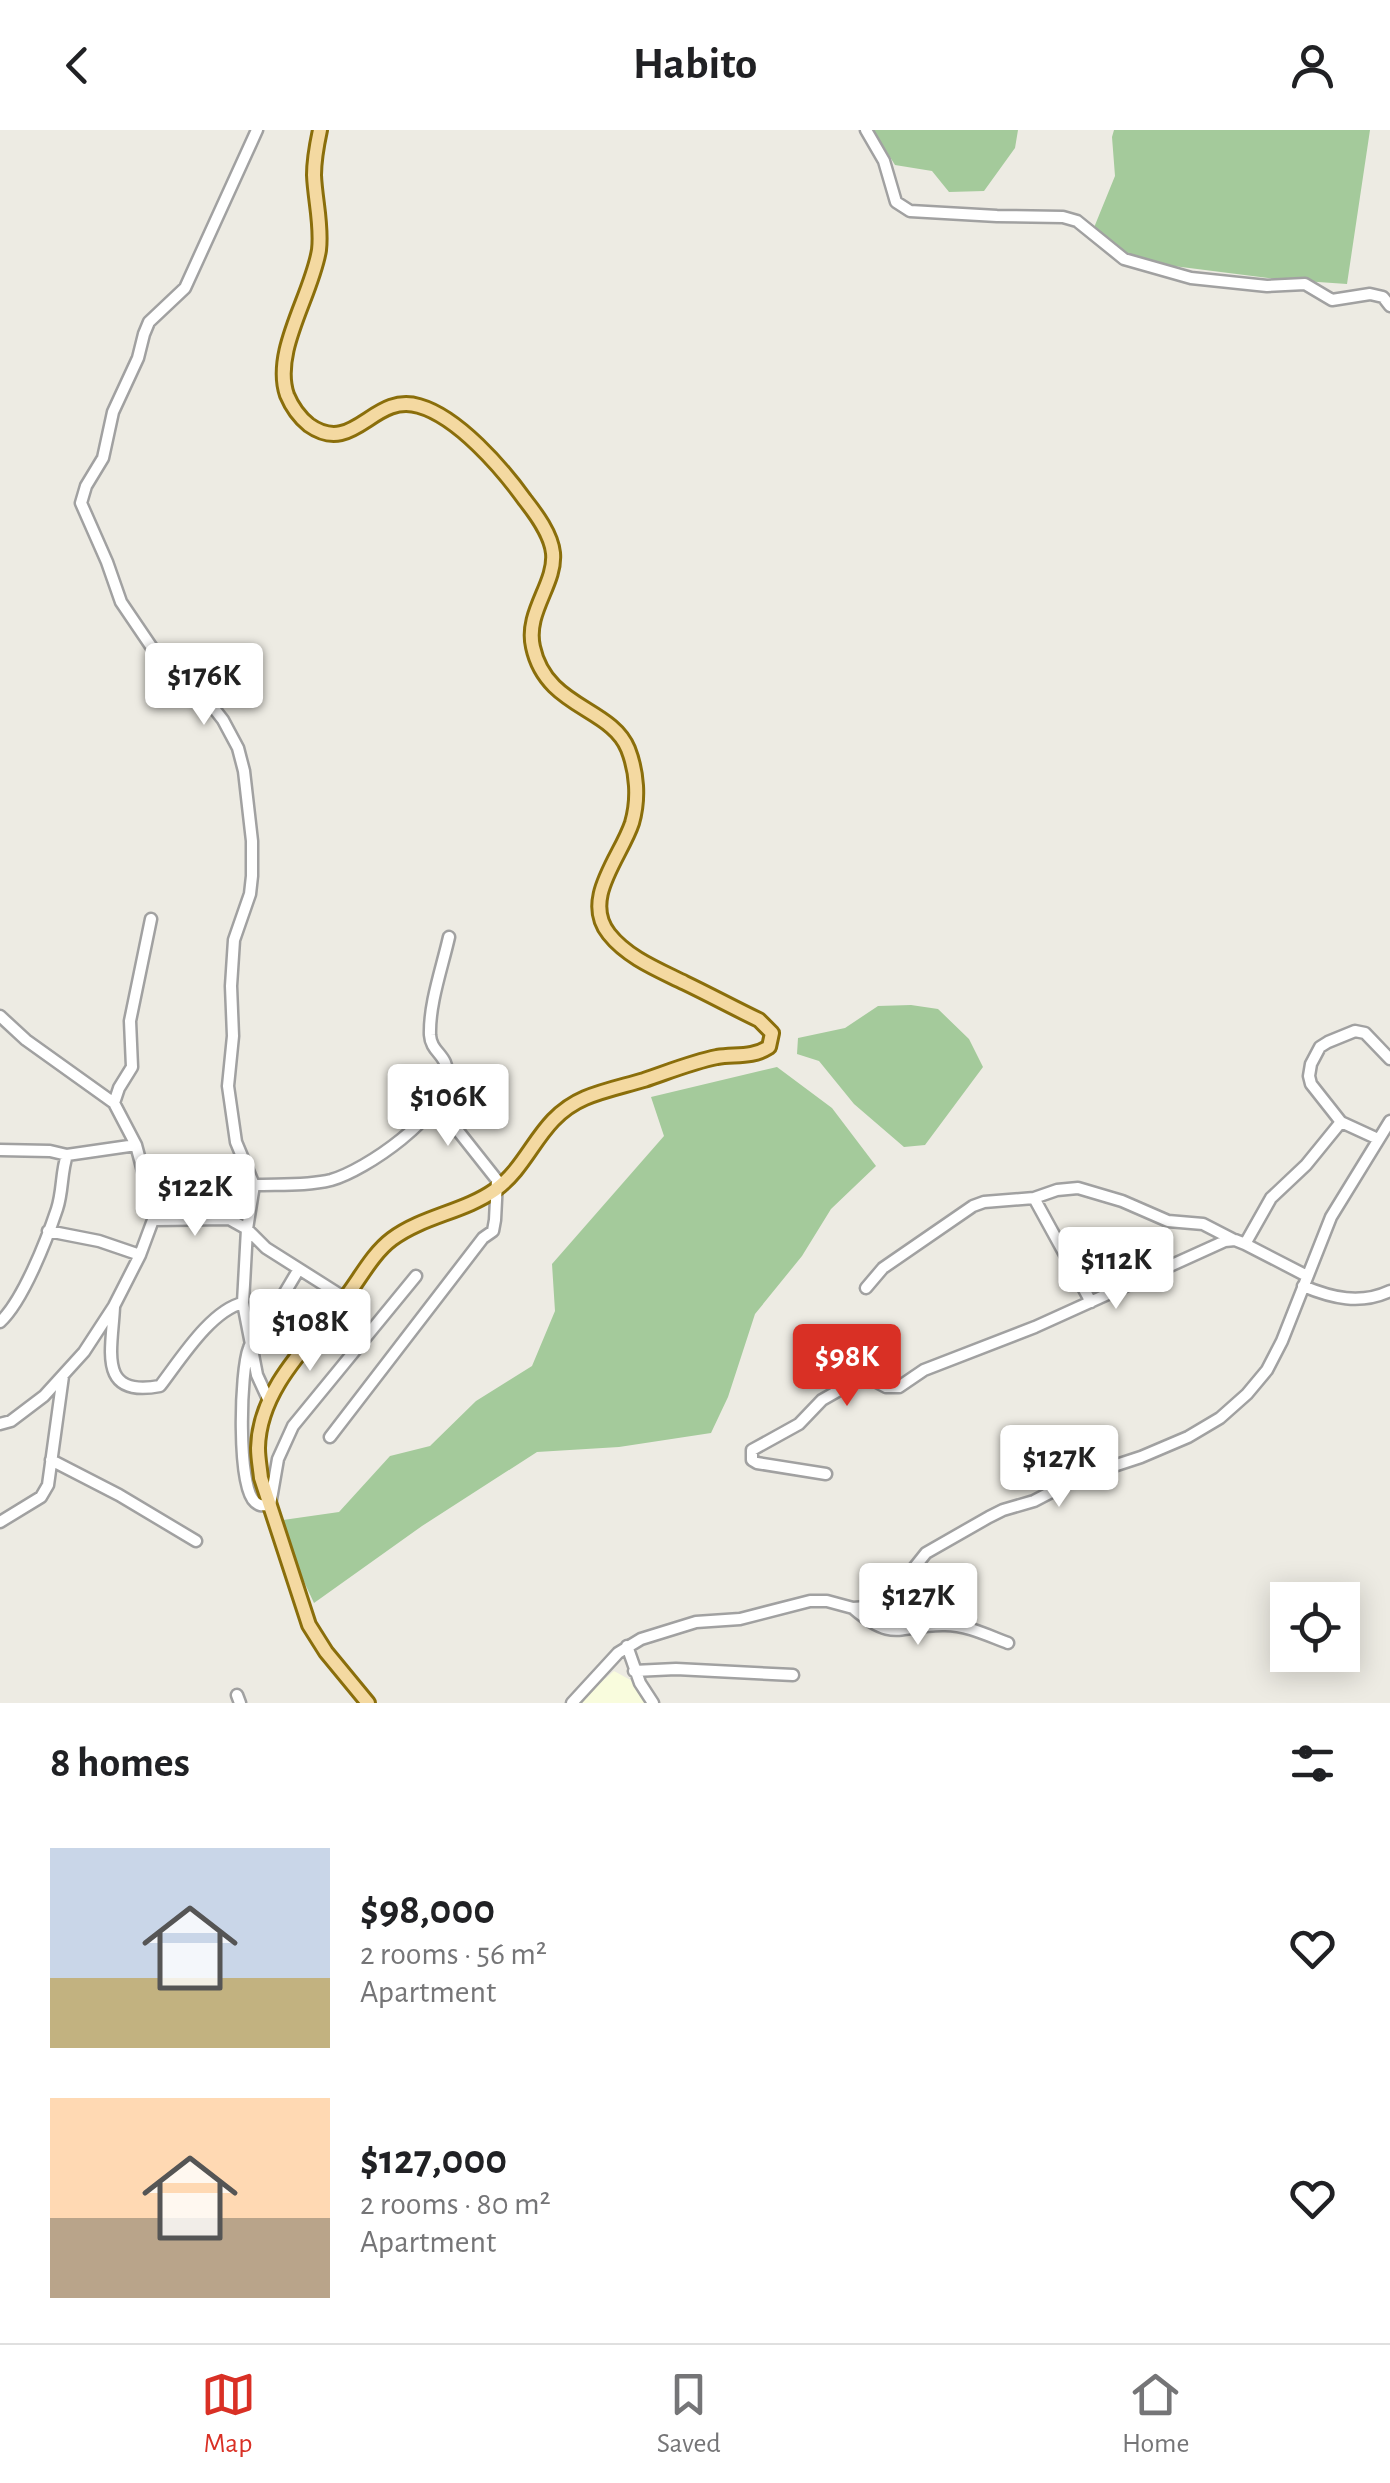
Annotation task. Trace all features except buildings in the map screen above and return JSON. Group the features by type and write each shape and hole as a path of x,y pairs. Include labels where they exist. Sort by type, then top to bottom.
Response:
{"main road":[{"path":"320,130 314,172 319,249 284,368 284,382 294,409 315,429 338,435 395,405 418,405 441,416 476,442 508,478 538,518 553,553 534,620 536,658 560,692 622,737 636,777 636,808 600,898 599,910 606,932 636,958 759,1020 772,1033 768,1047 761,1052 719,1057 572,1104 548,1124 510,1177 497,1188 474,1204 407,1230 382,1248 299,1352 270,1400 258,1450 262,1478 309,1625 368,1703"}],"street":[{"path":"257,130 185,288 149,322 108,426 103,458 86,486 81,504 120,602 161,662 209,702 223,720 238,748 244,771 252,876 234,940 228,1086 236,1142 254,1184 247,1229 244,1303 256,1375 270,1400"},
{"path":"866,130 884,162 896,202 910,211 1063,217 1076,221 1124,259 1141,266 1191,278 1267,286 1306,284 1332,300 1370,294 1383,297 1390,306"},
{"path":"114,1103 132,1067 130,1021 151,919"},
{"path":"254,1184 334,1179 373,1160 409,1133 440,1098 446,1085 446,1061 432,1045 430,1034 449,937"},
{"path":"0,1016 26,1040 114,1103 136,1146 153,1220 114,1306 84,1352 44,1396 11,1421 0,1424"},
{"path":"1383,1135 1340,1122 1311,1084 1312,1064 1320,1047 1360,1031 1390,1059"},
{"path":"330,1437 496,1220 494,1176 440,1098"},
{"path":"572,1703 627,1646 641,1638 696,1622 740,1619 810,1601 867,1607 898,1588 926,1552 989,1516 1034,1501 1080,1477 1141,1457 1220,1418 1267,1370 1331,1217 1390,1121"},
{"path":"1240,1242 1271,1198 1306,1165 1340,1122"},
{"path":"0,1150 67,1154 136,1146"},
{"path":"0,1322 12,1308 58,1207 67,1154"},
{"path":"866,1288 883,1268 974,1206 1078,1188 1168,1220 1203,1224 1338,1299 1390,1291"},
{"path":"1034,1198 1091,1302"},
{"path":"153,1220 229,1218 266,1248 345,1298"},
{"path":"48,1231 99,1241 140,1255"},
{"path":"826,1474 757,1463 752,1460 752,1450 799,1424 822,1400 857,1380 871,1379 886,1387 899,1387 924,1370 1035,1327 1225,1240 1240,1242"},
{"path":"299,1269 250,1342 245,1359 242,1448 248,1491 260,1506 270,1504 278,1458 293,1426 416,1276"},
{"path":"114,1306 115,1376 127,1387 141,1388 160,1386 219,1315 244,1303"},
{"path":"0,1522 41,1498 48,1485 63,1376"},
{"path":"51,1460 119,1495 196,1542"},
{"path":"853,1608 883,1629 944,1625 1008,1643"},
{"path":"627,1646 634,1670 653,1703"},
{"path":"634,1670 793,1676"}],"shaded area":[{"path":"614,1671 636,1683 646,1703 577,1703"}],"green space":[{"path":"873,130 1018,130 1015,148 984,191 949,192 932,171 895,165"},
{"path":"1114,130 1370,130 1347,284 1134,261 1093,230 1115,176"},
{"path":"878,1006 938,1009 969,1039 983,1067 925,1145 904,1147 854,1104 819,1061 797,1054 798,1038 845,1028"},
{"path":"777,1067 832,1108 876,1166 831,1209 802,1256 755,1314 728,1397 711,1433 619,1447 537,1452 422,1526 314,1603 298,1569 283,1520 339,1512 390,1456 430,1446 476,1401 532,1366 555,1311 552,1264 664,1136 651,1097"}]}
